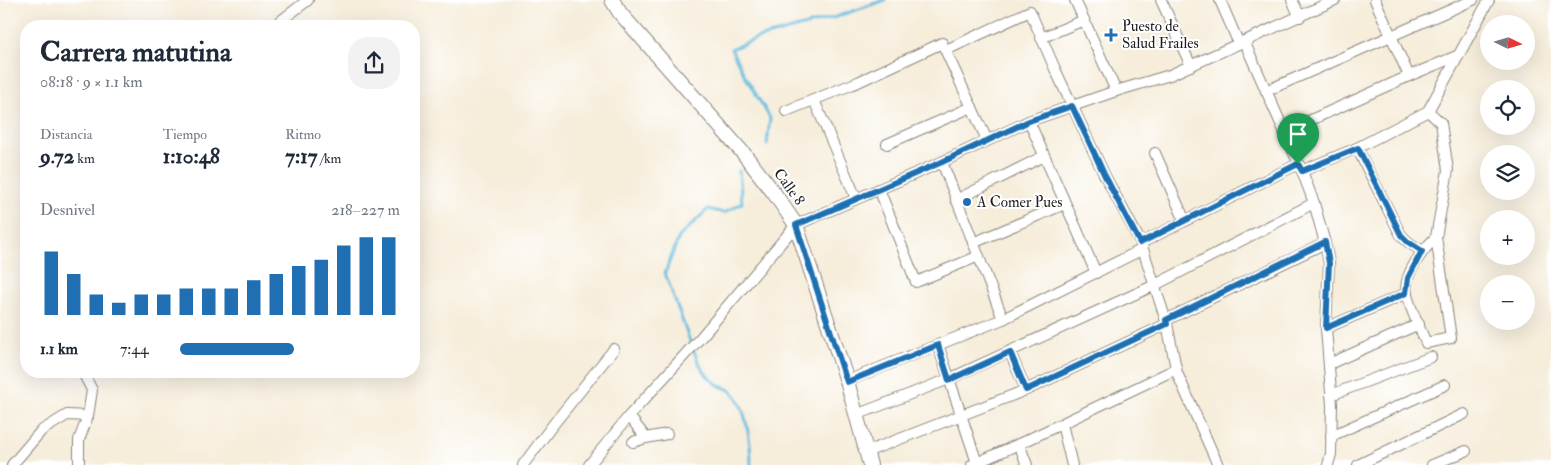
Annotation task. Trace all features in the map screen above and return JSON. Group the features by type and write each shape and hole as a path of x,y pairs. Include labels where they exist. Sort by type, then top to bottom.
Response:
{"street":[{"path":"282,20 308,0"},
{"name":"Calle 8","path":"612,0 620,13 744,154 796,225 847,382 868,458"},
{"path":"1075,0 1116,91"},
{"path":"1161,0 1191,66"},
{"path":"1220,0 1266,91 1300,167 1314,203 1325,242 1329,263 1326,328 1331,395 1331,454 1328,465"},
{"path":"1292,0 1300,17"},
{"path":"589,465 629,416 796,225 942,162 1029,121 1116,91 1170,75 1335,0"},
{"path":"1374,0 1409,76"},
{"path":"1266,91 1473,0"},
{"path":"847,382 1003,319 1096,273 1185,221 1300,167 1358,148 1428,111 1489,0"},
{"path":"946,50 1030,11 1105,176 1142,246 1167,322 1176,369 1218,465"},
{"path":"1042,38 1084,20"},
{"path":"786,111 942,43 987,140"},
{"path":"1284,132 1459,55"},
{"path":"814,100 856,198"},
{"path":"887,144 972,108"},
{"path":"1428,111 1441,123 1448,170 1436,237 1451,338 1426,343 1406,293 1408,278 1422,251 1436,237"},
{"path":"1029,121 1096,273"},
{"path":"1358,148 1401,235 1422,251"},
{"path":"1155,153 1185,221"},
{"path":"956,200 1044,156"},
{"path":"942,162 1003,319"},
{"path":"879,189 916,282 978,256"},
{"path":"856,415 949,380 1155,285 1314,203"},
{"path":"973,243 1065,204"},
{"path":"868,458 961,416 1026,390 1167,322 1325,242"},
{"path":"1326,328 1406,293"},
{"path":"1329,364 1419,324"},
{"path":"938,345 974,464 1176,369"},
{"path":"523,465 614,348"},
{"path":"1010,352 1026,390"},
{"path":"1331,395 1431,357"},
{"path":"79,465 79,440 88,416 92,390 86,378"},
{"path":"1331,436 1446,385"},
{"path":"1358,465 1464,414"},
{"path":"12,465 41,431 67,415 88,416"},
{"path":"629,416 646,438"},
{"path":"1062,424 1072,465"},
{"path":"633,442 667,434"},
{"path":"1019,444 1027,465"},
{"path":"1432,465 1466,451"}],"waterway":[{"path":"767,144 770,118 731,49 758,38 836,17 885,0"},
{"path":"691,344 665,273 679,237 708,209 724,213 742,203 739,171"},
{"path":"693,349 705,373 717,384 731,391 741,406 749,436 751,465"}],"place":[{"name":"Puesto de Salud Frailes","path":"1111,35"},
{"name":"A Comer Pues","path":"967,202"}],"route":[{"path":"1072,106 1105,176 1140,243 1298,164 1302,171 1358,148 1401,235 1422,251 1408,278 1406,293 1326,328 1329,263 1325,242 1166,320 1167,324 1026,390 1010,352 949,380 938,345 847,382 796,225 942,162 1029,121 1072,106"}]}
